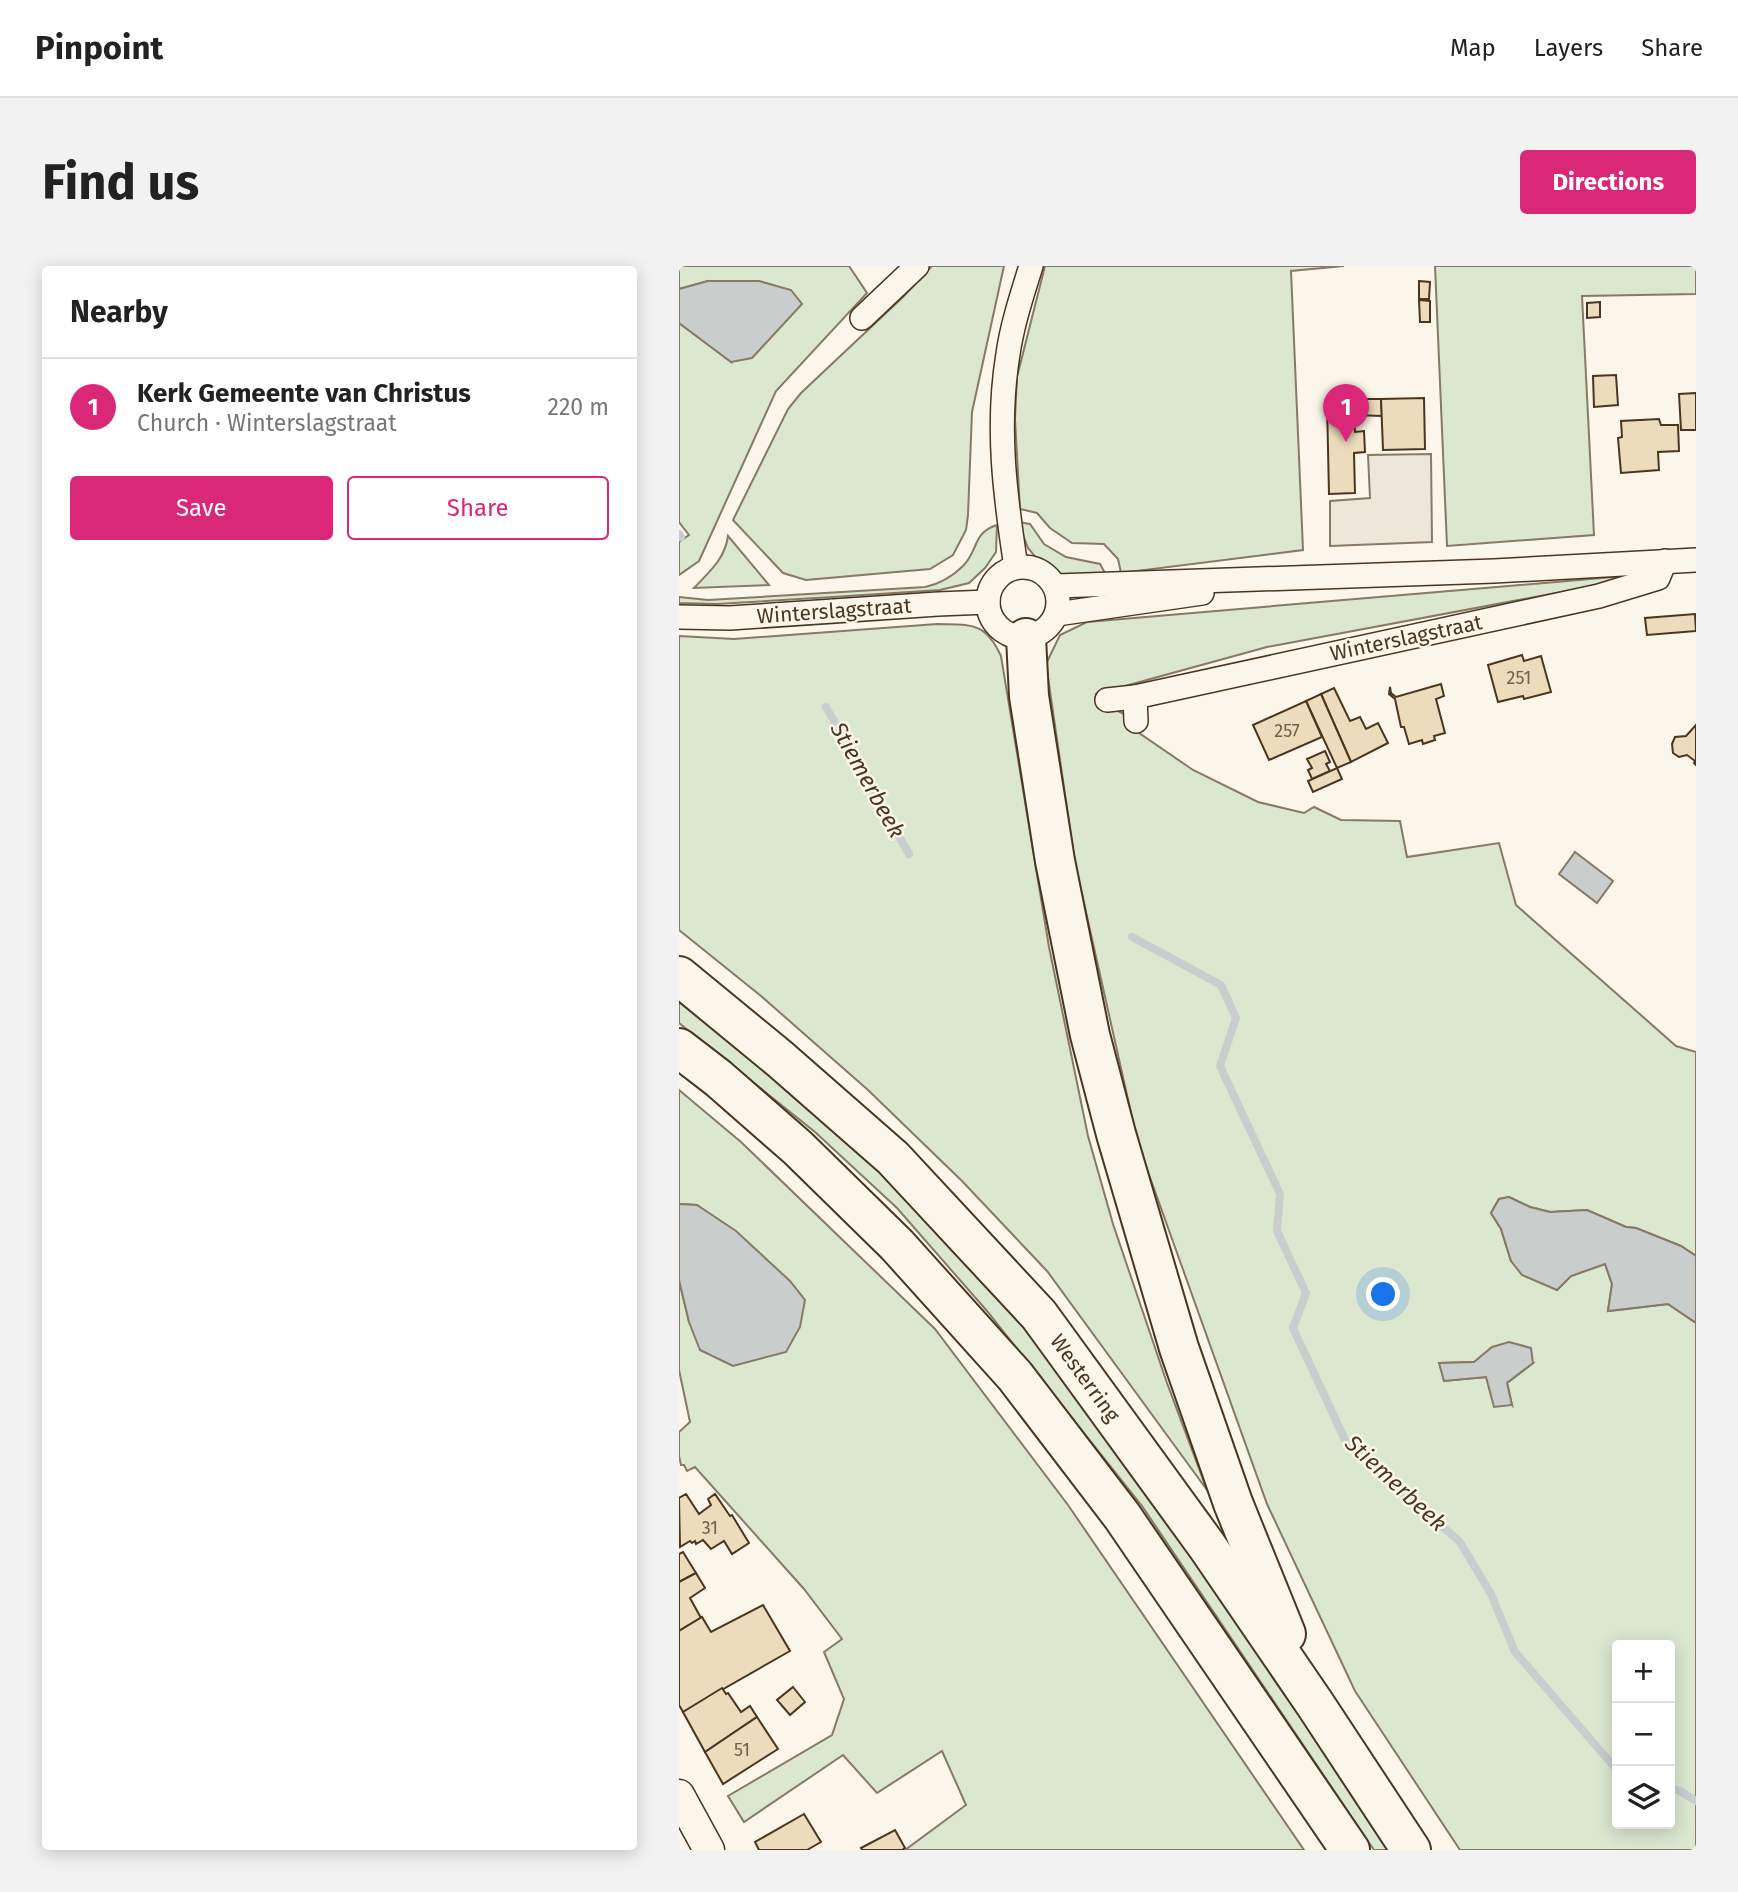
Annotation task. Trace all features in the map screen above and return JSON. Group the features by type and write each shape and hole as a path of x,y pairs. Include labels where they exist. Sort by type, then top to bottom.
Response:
{"highway":[{"path":"1026,638 1029,696 1055,861 1090,1035 1116,1134 1179,1348 1233,1503 1315,1704"},
{"name":"Westerring","path":"679,976 780,1059 893,1158 1039,1315 1207,1546 1411,1850"},
{"path":"679,1048 718,1077 828,1177 897,1245 1015,1376 1122,1516 1350,1850"}],"street":[{"path":"862,318 917,266"},
{"path":"1016,568 1003,480 1002,418 1008,353 1031,266"},
{"path":"1056,586 1494,571 1696,559"},
{"name":"Winterslagstraat","path":"1107,701 1599,596 1658,578 1665,561"},
{"path":"1028,567 1039,570 1056,586 1059,609 1048,629 1037,635 1015,637 1004,632 990,614 990,591 996,580 1005,572 1028,567"},
{"path":"1057,614 1305,578"},
{"name":"Winterslagstraat","path":"679,617 730,618 988,602"},
{"path":"1135,697 1136,721"},
{"path":"679,1795 709,1850"}],"green space":[{"path":"679,266 849,266 867,293 776,391 699,561 679,575 679,542 689,535 679,522 679,323 731,362 708,281 679,289"},
{"path":"932,266 1004,266 972,412 966,530 953,555 930,569 806,580 783,573 733,520 788,409 801,393"},
{"path":"1045,266 1344,266 1291,271 1303,550 1121,573 1118,559 1104,544 1072,543 1050,528 1037,513 1020,509 1015,419 1017,377"},
{"path":"1435,266 1696,266 1696,294 1582,296 1594,535 1447,546"},
{"path":"1018,522 1030,524 1044,544 1066,557 1100,564 1106,575 1064,577 1042,565 1028,548"},
{"path":"997,525 996,552 985,568 969,583 940,590 717,604 679,603 679,597 708,600 925,587 941,582 959,570 968,560 979,537"},
{"path":"728,536 769,585 694,588 711,571 724,552"},
{"path":"1625,576 1599,585 1267,647 1096,694 1101,710 1116,710 1124,714 1129,726 1193,770 1258,802 1304,813 1314,807 1341,820 1400,821 1407,857 1499,843 1516,905 1676,1046 1696,1052 1696,1256 1681,1246 1587,1210 1550,1212 1530,1207 1509,1197 1499,1199 1491,1213 1501,1229 1511,1261 1557,1290 1571,1276 1605,1264 1612,1284 1608,1311 1668,1304 1696,1323 1696,1850 1460,1850 1355,1691 1267,1504 1138,1144 1075,863 1046,664 1060,635 1087,622","holes":["1440,1363 1533,1363 1507,1383 1512,1405 1486,1377 1444,1381"]},
{"path":"937,624 976,627 989,636 1001,656 1049,947 1088,1136 1113,1224 1207,1490 1047,1271 962,1181 868,1090 761,996 679,930 679,636 734,639"},
{"path":"679,997 900,1186 1015,1317 1141,1479 1392,1850 1374,1850 1142,1506 987,1311 897,1208 815,1132 679,1023"},
{"path":"679,1090 741,1142 935,1329 1068,1505 1304,1850 905,1850 966,1805 942,1751 877,1793 843,1755 744,1822 728,1796 832,1735 844,1699 824,1652 842,1639 804,1589 695,1467 687,1471 684,1465 681,1465 679,1432 690,1422 679,1370 679,1280 689,1322 697,1205 679,1204"}],"shaded area":[{"path":"708,281 759,281 791,290 802,304 752,358 731,362 679,323 679,289"},
{"path":"1431,454 1432,542 1330,546 1330,501 1370,498 1368,455"},
{"path":"1575,852 1613,881 1597,903 1559,874"},
{"path":"1509,1197 1530,1207 1550,1212 1587,1210 1681,1246 1696,1256 1696,1323 1668,1304 1608,1311 1612,1284 1605,1264 1571,1276 1557,1290 1522,1275 1511,1261 1501,1229 1491,1213 1499,1199"},
{"path":"679,1204 697,1205 736,1231 790,1281 805,1300 800,1327 786,1352 733,1366 700,1350 689,1322 679,1280"},
{"path":"1509,1342 1531,1348 1533,1363 1507,1383 1512,1405 1494,1407 1486,1377 1444,1381 1439,1363 1474,1362 1492,1347"}],"building":[{"path":"1419,281 1430,282 1429,299 1419,299"},
{"path":"1419,300 1430,301 1430,322 1420,322"},
{"path":"1600,302 1600,317 1587,318 1587,303"},
{"path":"1616,375 1618,405 1594,407 1593,376"},
{"path":"1696,393 1696,430 1681,430 1679,394"},
{"path":"1353,396 1353,399 1381,399 1382,416 1354,415 1355,432 1364,431 1365,452 1354,453 1355,493 1329,494 1327,403 1340,402 1340,397"},
{"path":"1424,398 1425,449 1383,450 1381,399"},
{"path":"1659,419 1661,425 1678,425 1679,451 1658,452 1659,470 1621,473 1618,438 1622,437 1621,421"},
{"path":"1695,614 1696,631 1647,635 1645,618"},
{"path":"1522,655 1524,661 1541,656 1551,692 1498,702 1488,665"},
{"path":"1441,684 1444,696 1436,699 1445,733 1434,736 1435,740 1423,744 1422,740 1409,744 1404,727 1401,727 1395,699 1389,694 1390,687 1391,693 1396,697"},
{"path":"1334,688 1350,721 1360,717 1366,729 1378,723 1388,743 1351,762 1321,694"},
{"path":"1321,694 1351,762 1337,768 1306,701"},
{"path":"1306,701 1322,737 1269,760 1253,725"},
{"path":"1696,725 1696,765 1687,755 1679,757 1673,753 1672,744 1675,737 1686,736"},
{"path":"1325,751 1330,762 1326,764 1330,771 1312,779 1308,770 1312,768 1307,759"},
{"path":"1337,768 1342,779 1313,792 1308,781"},
{"path":"686,1494 699,1514 711,1505 708,1499 715,1494 749,1543 732,1554 724,1541 711,1549 703,1540 696,1544 695,1541 690,1541 680,1547 679,1498"},
{"path":"683,1552 696,1573 679,1582 679,1554"},
{"path":"696,1573 705,1588 690,1598 701,1618 679,1631 679,1582"},
{"path":"763,1605 790,1651 683,1712 679,1705 679,1631 702,1617 711,1632"},
{"path":"793,1687 805,1702 790,1715 777,1700"},
{"path":"722,1688 741,1712 750,1706 757,1717 705,1752 683,1712"},
{"path":"757,1717 778,1749 723,1784 705,1752"},
{"path":"804,1814 821,1842 807,1850 759,1850 755,1842"},
{"path":"895,1830 905,1848 902,1850 862,1850 861,1848"}],"waterway":[{"name":"Stiemerbeek","path":"826,707 909,854"},
{"name":"Stiemerbeek","path":"1132,937 1221,985 1236,1018 1220,1066 1280,1194 1277,1231 1306,1293 1293,1328 1346,1442 1460,1542 1491,1594 1515,1652 1614,1766"},
{"name":"Stiemerbeek","path":"1675,1790 1696,1801"}],"place":[{"name":"Kerk Gemeente van Christus","path":"1346,442"}]}
